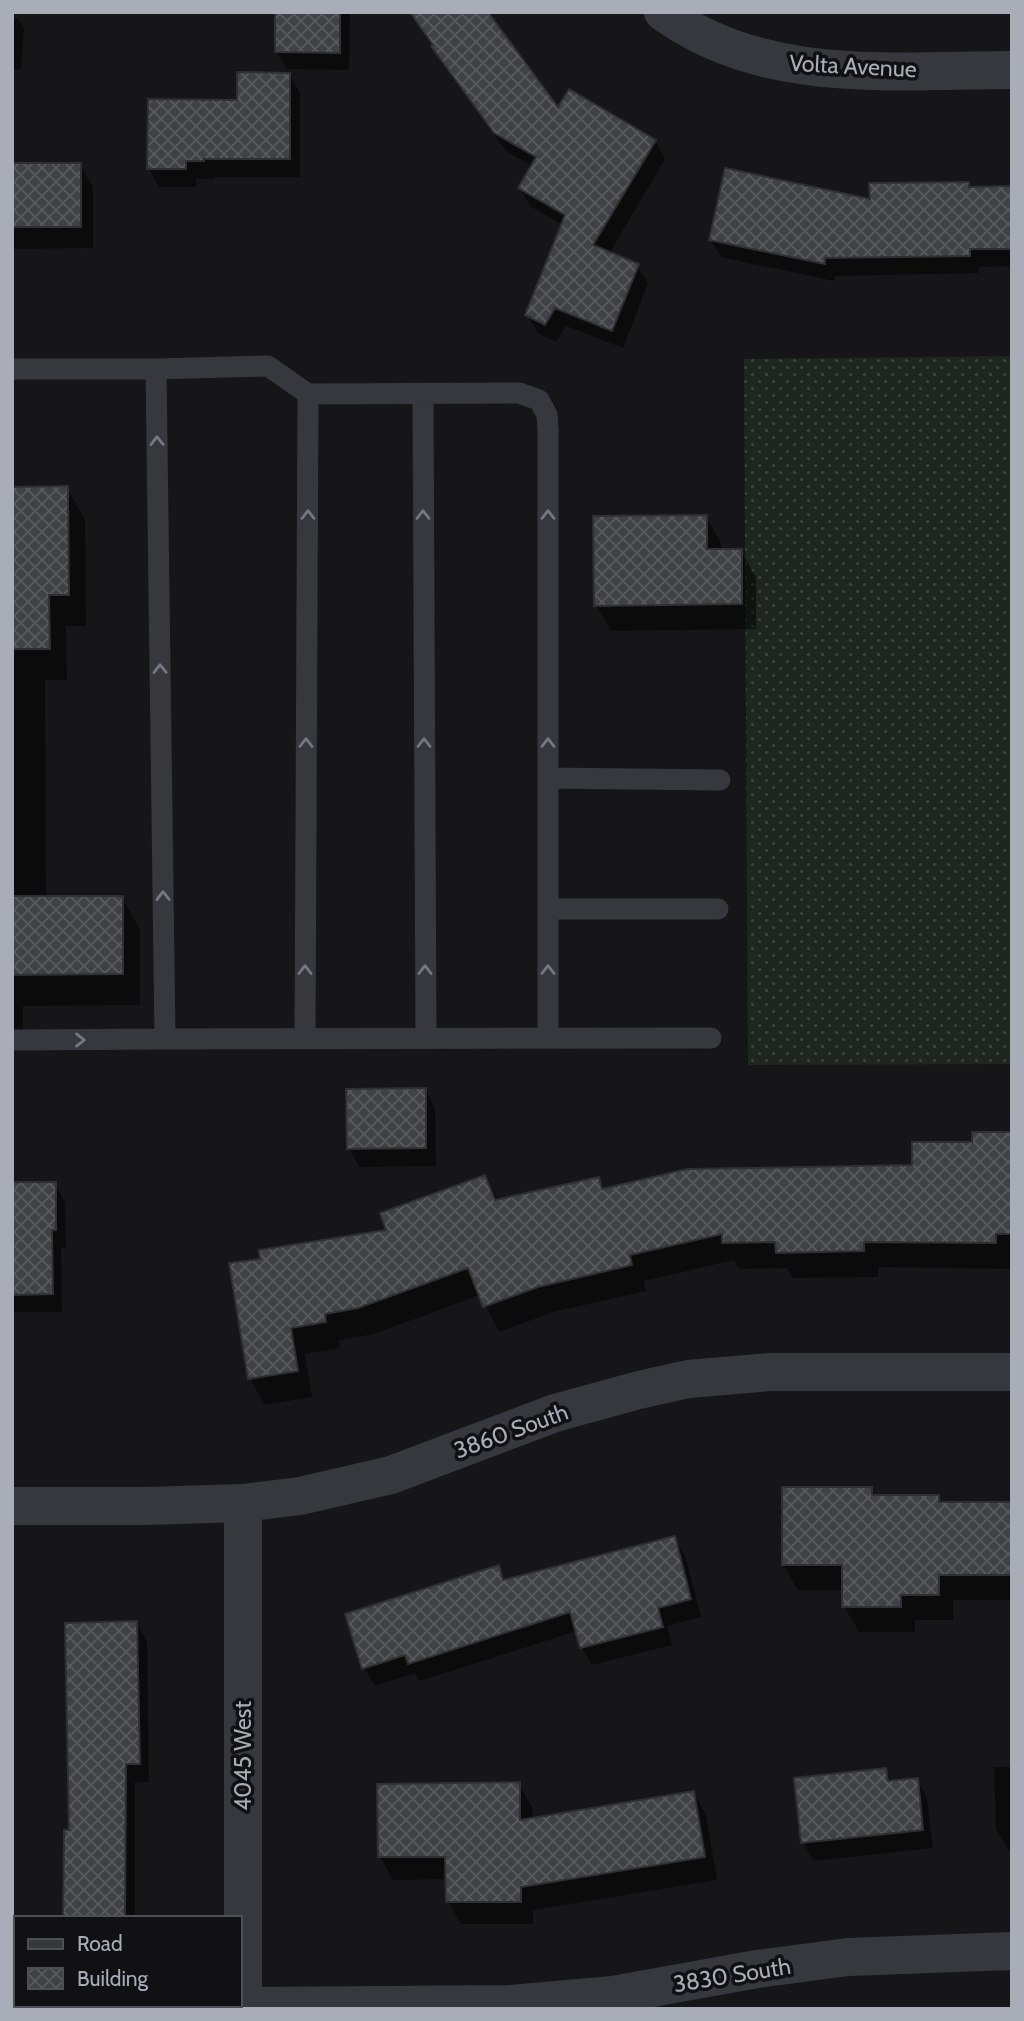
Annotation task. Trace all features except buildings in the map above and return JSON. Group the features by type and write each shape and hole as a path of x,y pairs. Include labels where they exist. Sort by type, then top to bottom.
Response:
{"street":[{"name":"Volta Avenue","path":"663,12 721,45 785,64 858,70 1012,70"},
{"name":"3860 South","path":"12,1506 243,1503 300,1496 391,1475 555,1413 688,1379 771,1372 1012,1372"},
{"name":"4045 West","path":"243,1503 243,2007"},
{"name":"3830 South","path":"243,2007 511,2004 613,1995 757,1969 848,1957 1012,1951"}],"lane":[{"path":"12,369 268,366 309,394 519,393 539,400 547,415 548,430 548,1038"},
{"path":"156,369 165,1039"},
{"path":"305,1038 309,394"},
{"path":"423,394 426,1038"},
{"path":"548,778 720,780"},
{"path":"548,909 718,909"},
{"path":"12,1040 711,1038"}],"shaded area":[{"path":"1012,356 1012,1064 748,1065 744,359"}]}
